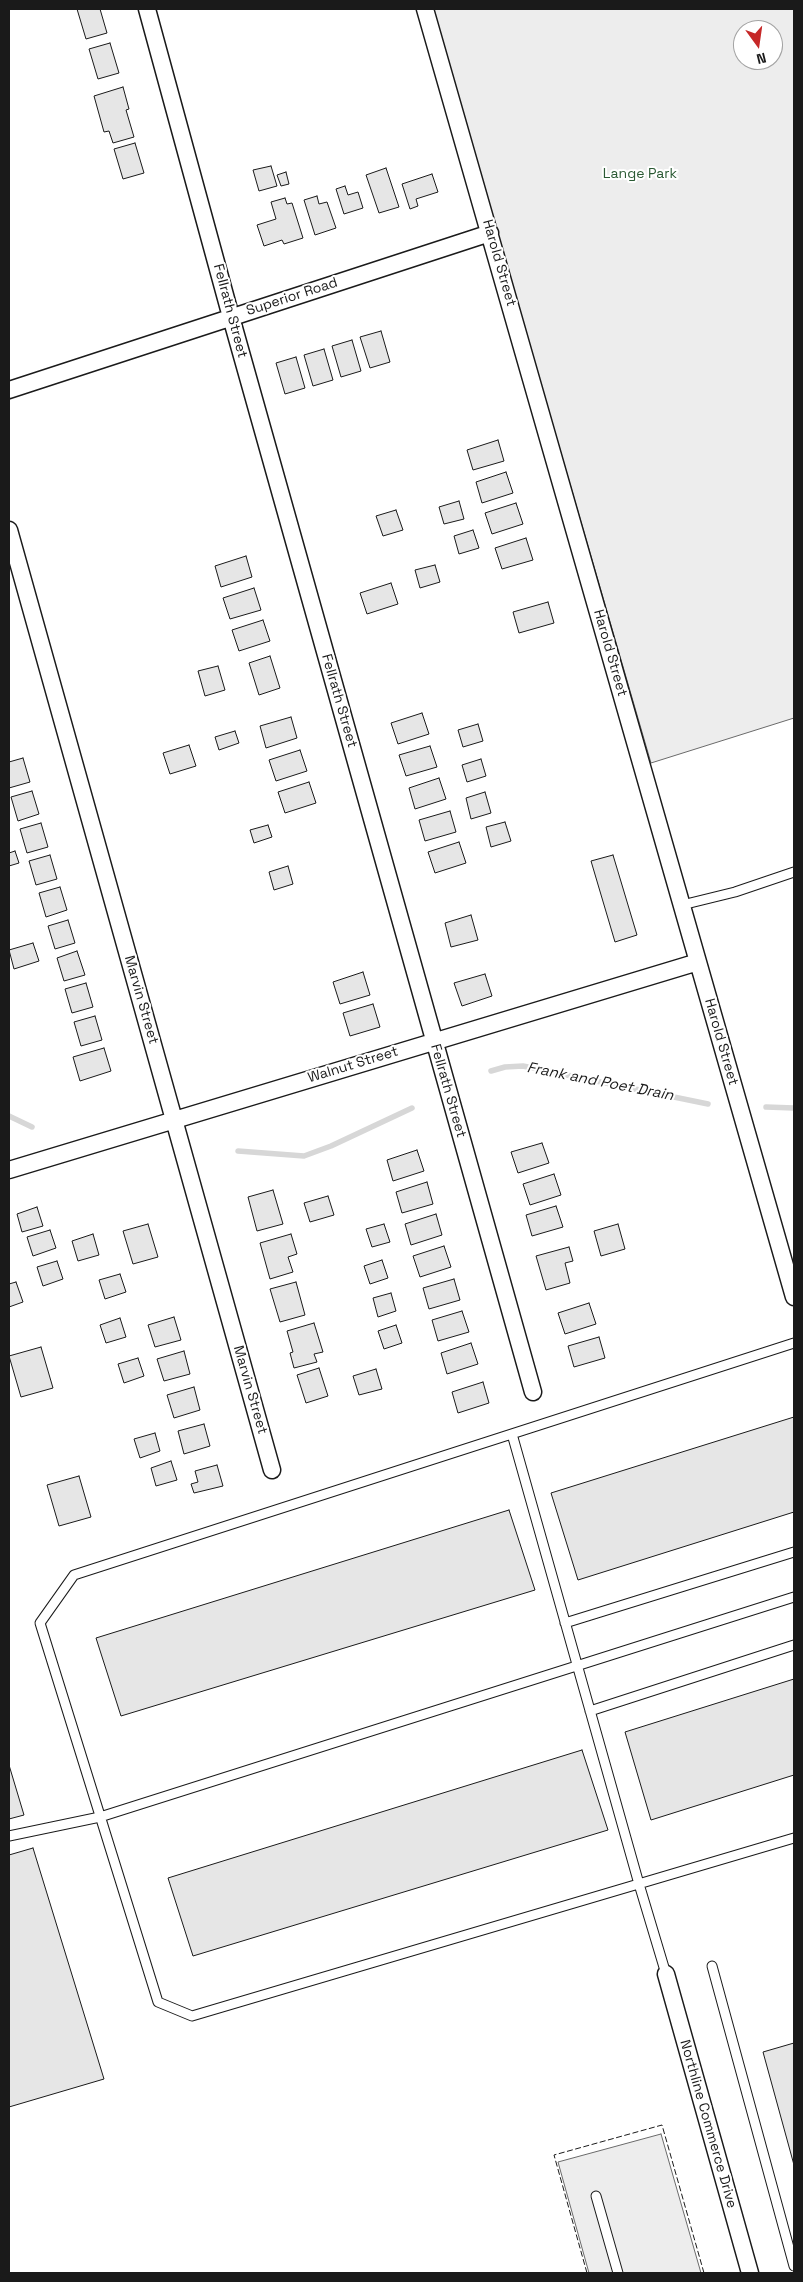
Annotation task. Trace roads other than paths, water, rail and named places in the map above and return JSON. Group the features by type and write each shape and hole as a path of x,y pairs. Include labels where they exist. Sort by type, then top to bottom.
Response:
{"street":[{"name":"Fellrath Street","path":"147,9 231,317 533,1392"},
{"name":"Harold Street","path":"425,9 794,1297"},
{"name":"Superior Road","path":"9,390 490,233"},
{"name":"Marvin Street","path":"9,530 272,1470"},
{"name":"Walnut Street","path":"9,1170 698,962"},
{"name":"Northline Commerce Drive","path":"666,1974 750,2273"}],"lane":[{"path":"682,905 735,892 794,872"},
{"path":"794,1343 74,1575 40,1623 158,2002 192,2016 794,1838"},
{"path":"512,1434 666,1974"},
{"path":"565,1623 794,1552"},
{"path":"9,1836 100,1817 794,1597"},
{"path":"590,1711 794,1645"},
{"path":"712,1966 794,2266"},
{"path":"596,2196 618,2273"}],"waterway":[{"name":"Frank and Poet Drain","path":"491,1071 505,1067 523,1066 708,1104"},
{"name":"Frank and Poet Drain","path":"766,1107 794,1108"},
{"name":"Frank and Poet Drain","path":"238,1151 304,1156 331,1146 412,1108"},
{"name":"Frank and Poet Drain","path":"9,1116 32,1127"}],"park label":[{"name":"Lange Park","path":"640,174"}]}
